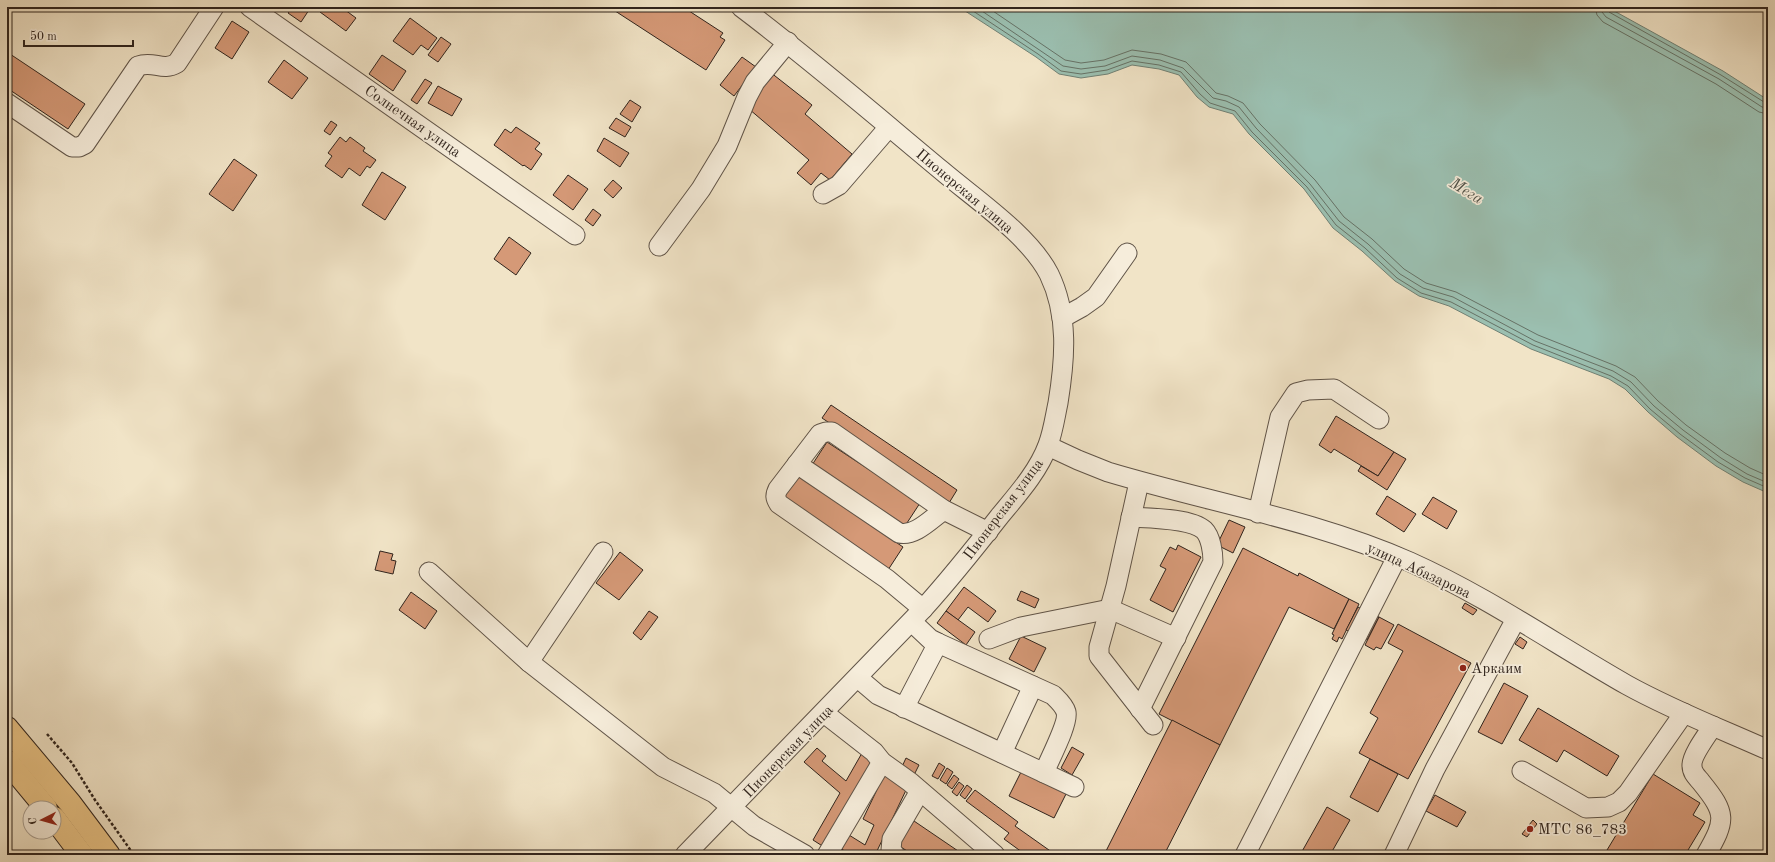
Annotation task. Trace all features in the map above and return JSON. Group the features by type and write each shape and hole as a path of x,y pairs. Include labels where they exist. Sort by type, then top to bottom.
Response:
{"highway":[{"path":"7,728 70,803 109,855"},
{"path":"7,761 39,800"},
{"path":"62,829 82,855"}],"street":[{"path":"7,103 72,147 79,147 85,144 138,66 151,64 164,68 170,67 177,63 214,7"},
{"name":"Солнечная улица","path":"250,7 575,235"},
{"name":"Пионерская улица","path":"685,855 918,616 988,532 1036,470 1048,446 1054,422 1064,359 1062,318 1054,287 1048,272 1036,254 1002,221 788,42 741,7"},
{"path":"658,246 701,188 723,152 755,82 788,42"},
{"path":"823,194 839,185 889,127"},
{"path":"1062,318 1096,297 1127,253"},
{"path":"1258,513 1280,417 1296,393 1308,390 1334,389 1379,419"},
{"path":"988,532 944,510 832,432 820,434 776,494 776,499 779,504 887,579 918,616 930,639 1053,695 1062,703 1066,711 1066,722 1044,773"},
{"name":"улица Абазарова","path":"1048,446 1108,472 1139,482 1346,538 1397,557 1450,581 1628,686 1684,713 1768,750"},
{"path":"797,464 899,533 903,534 914,531 944,510"},
{"path":"1139,482 1110,609 1099,647 1099,656 1153,726"},
{"path":"1131,517 1170,519 1197,526 1203,529 1208,535 1213,555 1213,562 1140,709"},
{"path":"529,662 603,552"},
{"path":"1245,855 1397,557"},
{"path":"429,572 529,662 663,767 714,793 754,826 805,855"},
{"path":"989,639 1021,627 1110,609 1176,638"},
{"path":"1394,855 1435,769 1516,619"},
{"path":"904,708 938,643"},
{"path":"858,678 878,695 1074,787"},
{"path":"1002,753 1033,686"},
{"path":"824,713 874,752 882,762 920,791 995,855"},
{"path":"1522,771 1586,808 1608,807 1619,802 1628,792 1684,713"},
{"path":"1706,855 1719,833 1721,822 1720,811 1716,801 1694,773 1692,761 1713,726"},
{"path":"827,855 882,762"},
{"path":"896,855 891,850 892,839 920,791"}],"path":[{"path":"47,734 72,763 95,800 134,855"}],"water":[{"name":"Мега","path":"959,7 1607,7 1723,71 1768,100 1768,493 1743,482 1716,466 1677,437 1648,412 1625,389 1609,379 1531,349 1449,306 1419,296 1395,281 1362,251 1333,228 1304,189 1249,134 1233,114 1209,107 1197,97 1179,75 1159,69 1132,65 1108,74 1081,78 1059,74 1036,57"}],"building":[{"path":"107,7 115,7 113,11"},
{"path":"293,7 311,7 301,22 288,13"},
{"path":"323,7 341,7 356,18 346,31 320,12"},
{"path":"609,7 683,7 723,33 720,37 725,40 706,70"},
{"path":"410,18 437,38 428,50 421,45 413,55 393,41"},
{"path":"232,21 249,32 232,59 215,48"},
{"path":"441,37 451,44 438,62 428,55"},
{"path":"7,52 85,104 68,129 7,88"},
{"path":"382,55 406,71 393,91 369,74"},
{"path":"742,57 756,67 734,96 720,85"},
{"path":"284,60 308,78 292,99 268,82"},
{"path":"770,72 812,105 805,114 852,154 830,180 821,173 811,185 797,173 809,160 749,109"},
{"path":"425,79 432,83 417,104 411,100"},
{"path":"438,86 462,99 452,116 428,103"},
{"path":"630,100 641,107 632,122 620,114"},
{"path":"616,118 631,127 625,137 609,128"},
{"path":"331,121 337,125 330,135 324,131"},
{"path":"516,127 540,143 535,149 542,154 531,170 494,145 505,129 511,133"},
{"path":"340,137 346,142 350,137 365,148 363,151 376,160 370,168 367,166 360,176 349,168 342,178 325,166 332,156 328,153"},
{"path":"604,138 629,153 620,167 597,151"},
{"path":"234,159 257,175 233,211 209,194"},
{"path":"382,172 406,187 385,220 362,205"},
{"path":"568,175 588,189 573,210 553,195"},
{"path":"613,180 622,188 613,198 604,190"},
{"path":"593,209 601,215 593,226 585,220"},
{"path":"509,237 531,253 516,275 494,259"},
{"path":"831,405 957,490 949,503 822,418"},
{"path":"1336,416 1394,452 1378,476 1334,449 1331,453 1319,445"},
{"path":"827,442 920,503 905,526 812,465"},
{"path":"1394,452 1406,459 1387,490 1358,471 1361,466 1378,476"},
{"path":"796,474 903,547 888,570 781,496"},
{"path":"1387,496 1416,514 1404,532 1376,514"},
{"path":"1433,497 1457,511 1447,529 1422,514"},
{"path":"1229,520 1245,527 1233,553 1217,545"},
{"path":"1178,545 1201,557 1173,612 1150,600 1166,569 1160,566 1170,547 1176,550"},
{"path":"1243,548 1298,576 1299,573 1349,599 1334,629 1289,607 1220,745 1159,714"},
{"path":"380,551 393,554 391,560 396,561 393,574 375,570"},
{"path":"620,552 643,570 619,600 596,583"},
{"path":"964,587 996,611 988,622 968,607 958,620 946,611"},
{"path":"1021,591 1039,599 1035,608 1017,600"},
{"path":"411,592 437,611 425,629 399,610"},
{"path":"1349,599 1359,604 1342,639 1339,637 1337,642 1332,639 1334,635 1332,634"},
{"path":"1465,603 1477,610 1473,615 1462,608"},
{"path":"1358,607 1379,617 1367,640 1346,630"},
{"path":"649,611 658,617 641,640 633,633"},
{"path":"946,611 975,632 966,645 937,623"},
{"path":"1379,617 1394,625 1381,649 1376,647 1374,650 1365,645"},
{"path":"1398,624 1471,663 1408,779 1359,753 1378,718 1370,713 1403,651 1388,643"},
{"path":"1021,636 1046,648 1034,672 1009,659"},
{"path":"1520,637 1527,642 1523,649 1515,644"},
{"path":"1504,683 1528,696 1502,744 1478,732"},
{"path":"1538,708 1619,756 1607,776 1564,750 1557,762 1519,740"},
{"path":"1172,720 1220,745 1164,855 1104,855"},
{"path":"1072,747 1084,754 1072,775 1061,768"},
{"path":"817,748 826,756 822,761 846,781 862,753 873,759 824,847 813,840 840,793 804,762"},
{"path":"906,758 919,765 913,777 900,771"},
{"path":"1370,759 1398,774 1378,812 1350,797"},
{"path":"939,763 945,767 938,779 932,776"},
{"path":"947,768 953,772 946,784 940,780"},
{"path":"1022,770 1067,792 1054,818 1009,796"},
{"path":"1653,774 1700,803 1693,815 1705,822 1685,855 1604,855"},
{"path":"884,775 908,786 876,853 879,855 851,855 840,848 849,835 865,845 874,825 863,819"},
{"path":"954,775 959,779 952,789 947,785"},
{"path":"959,782 964,786 957,796 952,792"},
{"path":"967,785 972,789 965,799 960,795"},
{"path":"975,790 1018,822 1015,826 1056,855 1026,855 1004,839 1009,833 966,801"},
{"path":"1435,795 1466,812 1457,827 1426,811"},
{"path":"1327,807 1350,820 1330,855 1300,855"},
{"name":"МТС 86_783","path":"1533,820 1537,824 1527,837 1522,834"},
{"path":"914,821 964,855 913,855 898,845"}],"place":[{"name":"Аркаим","path":"1463,668"},
{"name":"МТС 86_783","path":"1530,829"}]}
